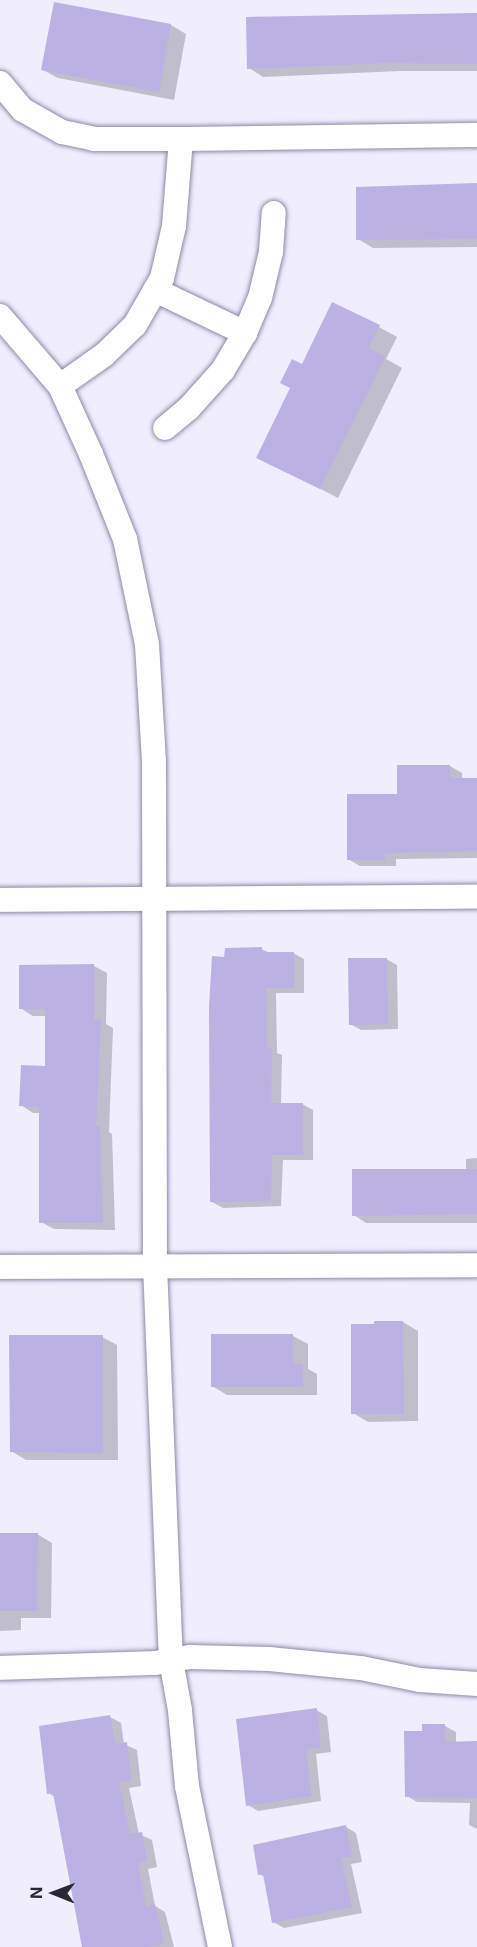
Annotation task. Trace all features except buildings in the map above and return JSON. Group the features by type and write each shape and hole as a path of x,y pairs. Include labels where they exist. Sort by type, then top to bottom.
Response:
{"street":[{"path":"0,83 23,110 62,132 94,139 477,135"},
{"path":"60,386 104,355 135,325 162,278 174,226 181,139"},
{"path":"165,428 189,408 223,370 245,333 260,298 271,252 274,213"},
{"path":"155,290 245,333"},
{"path":"0,316 60,386 125,539 147,644 154,761 154,1265 171,1660 180,1710 187,1786 220,1947"},
{"path":"0,900 477,897"},
{"path":"0,1267 477,1265"},
{"path":"0,1668 155,1663 191,1657 269,1659 361,1668 420,1680 477,1684"}]}
